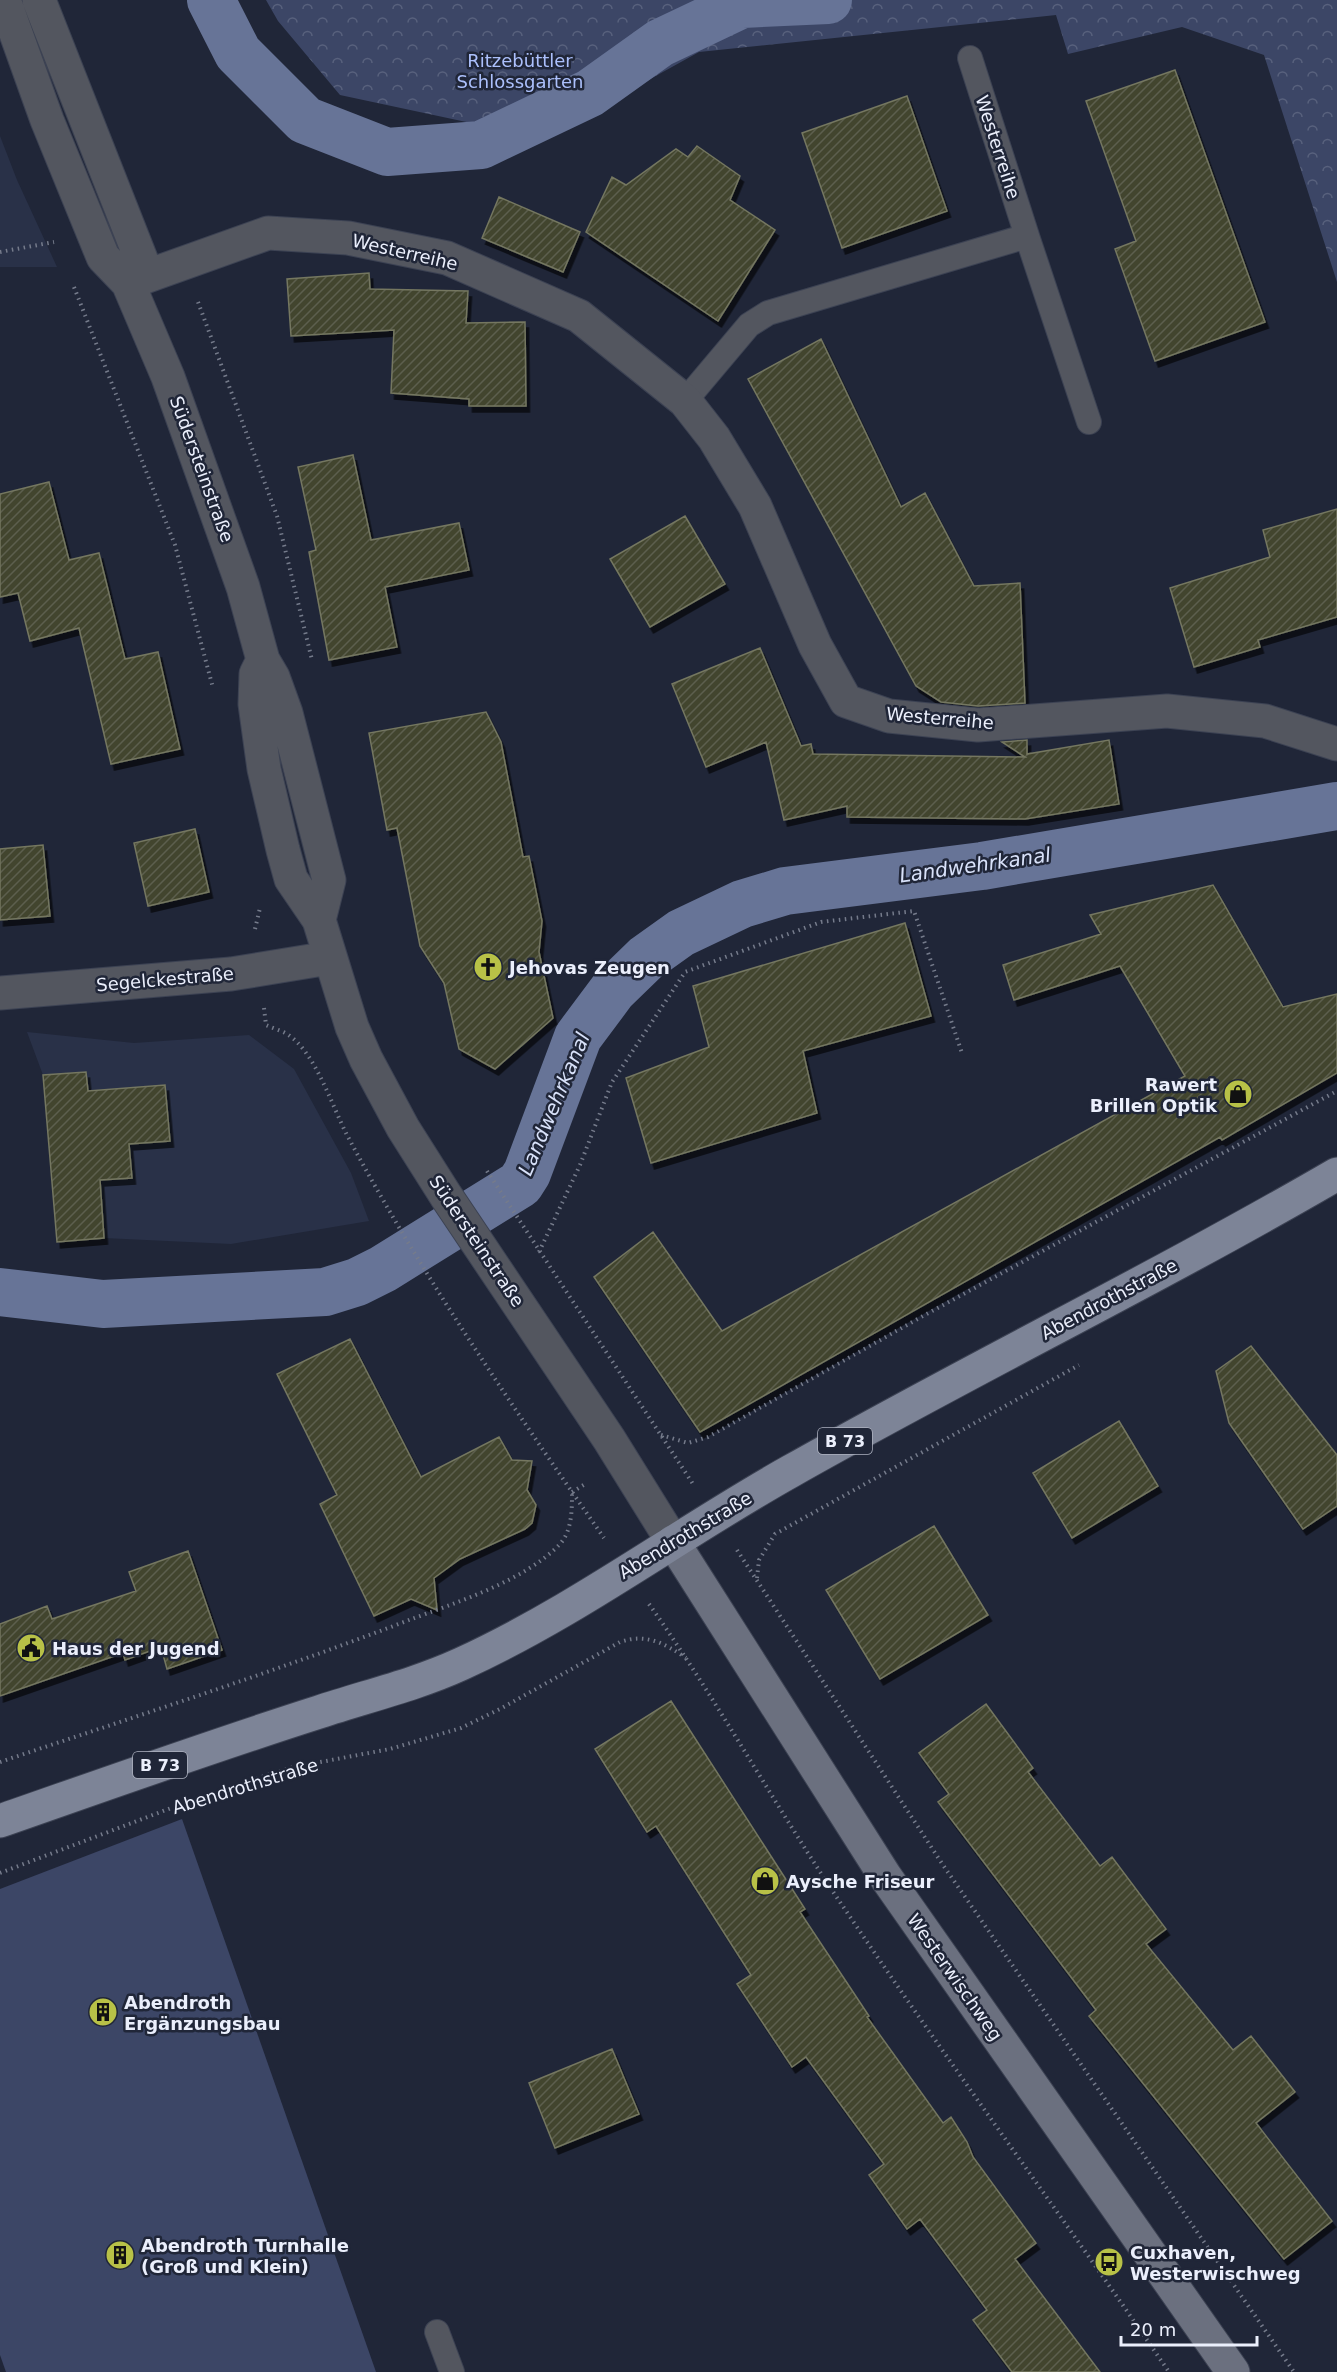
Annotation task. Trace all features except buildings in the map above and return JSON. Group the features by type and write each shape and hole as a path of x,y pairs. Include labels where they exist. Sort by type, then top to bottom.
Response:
{"main road":[{"name":"Abendrothstraße","path":"0,1821 321,1711 393,1691 458,1666 560,1613 788,1472 1249,1225 1337,1173"}],"street":[{"name":"Südersteinstraße","path":"4,0 47,120 103,258 128,283 193,443 243,587 263,660 273,677 286,713 329,880 319,921 352,1027 370,1068 403,1128 609,1439 673,1542"},
{"path":"39,0 141,259 128,283"},
{"name":"Westerreihe","path":"128,283 268,233 348,238 447,258 579,316 686,401 714,438 754,506 815,645 846,701 889,716 978,725 1167,711 1265,721 1337,744"},
{"name":"Segelckestraße","path":"0,993 231,974 329,958"},
{"name":"Westerwischweg","path":"673,1542 885,1876 1233,2372"}],"lane":[{"name":"Westerreihe","path":"970,58 1089,422"},
{"path":"686,401 749,326 768,312 1027,236"},
{"path":"437,2332 452,2372"}],"path":[{"path":"51,231 59,252"},
{"path":"0,252 55,242"},
{"path":"182,262 277,516 314,669"},
{"path":"72,284 175,546 215,698"},
{"path":"539,1253 580,1165 612,1082 685,972 821,922 914,911 962,1053"},
{"path":"0,1762 297,1662 456,1602 531,1566 559,1545 572,1517 572,1492 426,1274 398,1228 333,1108 310,1058 287,1034 266,1025"},
{"path":"487,1171 661,1435 688,1443 708,1437 923,1316 1337,1091"},
{"path":"1085,1362 775,1534 759,1560 757,1578 943,1865 1294,2372"},
{"name":"Abendrothstraße","path":"238,1785 294,1767 390,1749 461,1728 500,1709 620,1642 631,1638 657,1639 689,1660 773,1799 841,1903 1169,2372"},
{"name":"Abendrothstraße","path":"0,1874 191,1801"}],"shaded area":[{"path":"0,136 17,180 57,267 0,267"},
{"path":"27,1032 134,1043 249,1035 294,1069 351,1173 369,1221 231,1244 104,1238 57,1242 43,1075"}],"green space":[{"name":"Ritzebüttler Schlossgarten","path":"266,0 1337,0 1337,282 1264,55 1182,27 1068,54 1056,15 699,52 515,154 471,123 340,95 278,21"},
{"path":"182,1819 376,2372 6,2372 0,2355 0,1889"}],"waterway":[{"path":"211,0 238,53 305,120 387,152 481,145 590,93 660,43 742,4 828,0"},
{"name":"Landwehrkanal","path":"0,1292 103,1304 325,1292 357,1282 383,1269 520,1184 527,1173 578,1037 613,990 646,958 681,933 742,904 785,891 982,866 1337,806"}],"place":[{"name":"Jehovas Zeugen","path":"488,967"},
{"name":"Rawert Brillen Optik","path":"1238,1094"},
{"name":"Haus der Jugend","path":"31,1648"},
{"name":"Aysche Friseur","path":"765,1881"},
{"name":"Abendroth Ergänzungsbau","path":"103,2012"},
{"name":"Abendroth Turnhalle (Groß und Klein)","path":"120,2255"},
{"name":"Cuxhaven, Westerwischweg","path":"1109,2262"}]}
